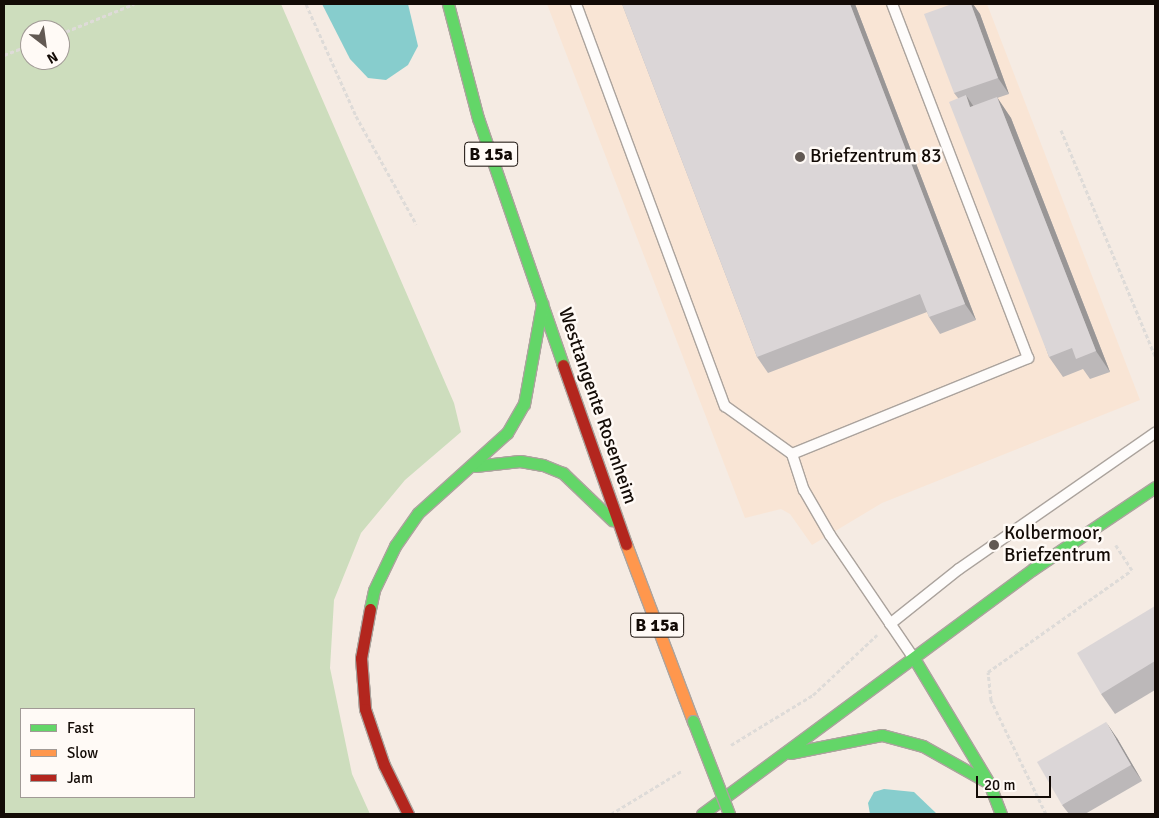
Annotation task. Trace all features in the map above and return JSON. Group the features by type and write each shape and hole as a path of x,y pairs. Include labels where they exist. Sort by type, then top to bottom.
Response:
{"main road":[{"name":"Westtangente Rosenheim","path":"448,4 478,118 543,300 620,529 729,814"},
{"path":"408,814 384,765 365,708 364,629 374,590 395,546 441,491 475,466 507,433 524,404 543,300"},
{"path":"475,466 520,461 563,473 620,529"},
{"path":"702,814 790,753 1100,521 1155,486"},
{"path":"915,660 989,783 1001,814"},
{"path":"790,753 882,734 922,746 989,783"}],"lane":[{"path":"576,4 725,406 792,454 804,490 915,660"},
{"path":"792,454 1028,358 892,4"},
{"path":"890,624 959,569 1155,433"}],"path":[{"path":"70,30 134,4"},
{"path":"306,4 356,116 416,224"},
{"path":"4,55 20,49"},
{"path":"1061,130 1155,356"},
{"path":"1046,814 991,700 988,672 1132,570 1100,521"},
{"path":"728,746 813,695 890,624"},
{"path":"611,814 685,769"}],"shaded area":[{"path":"547,4 987,4 1140,400 882,503 812,545 790,514 781,509 745,518"}],"green space":[{"path":"4,4 281,4 454,403 461,432 405,480 361,533 334,600 330,668 352,774 370,814 4,814"}],"water":[{"path":"322,4 408,4 418,46 408,65 386,80 368,78 350,59"},
{"path":"884,789 914,792 937,814 870,814 868,803 874,792"}],"building":[{"name":"Briefzentrum 83","path":"622,4 850,4 965,304 929,317 920,294 757,357"},
{"path":"952,4 971,4 998,78 954,93 924,14"},
{"path":"966,95 970,107 997,97 1096,351 1076,359 1072,348 1049,357 949,102"},
{"path":"1155,606 1155,661 1101,694 1077,653"},
{"path":"1106,722 1131,765 1062,805 1037,762"}],"traffic: fast":[{"path":"448,4 478,118 563,365"},
{"path":"370,609 374,590 395,546 418,513 507,433 524,404 542,304"},
{"path":"475,466 520,461 543,465 563,473 612,520"},
{"path":"702,814 1033,569 1155,487"},
{"path":"915,660 989,783 1001,814"},
{"path":"693,721 729,814"},
{"path":"790,753 882,735 923,746 989,783"}],"traffic: slow":[{"path":"626,544 693,721"}],"traffic: jam":[{"path":"563,365 626,544"},
{"path":"370,609 361,658 365,709 384,765 408,814"}],"place":[{"name":"Briefzentrum 83","path":"800,157"},
{"name":"Kolbermoor, Briefzentrum","path":"994,545"}]}
